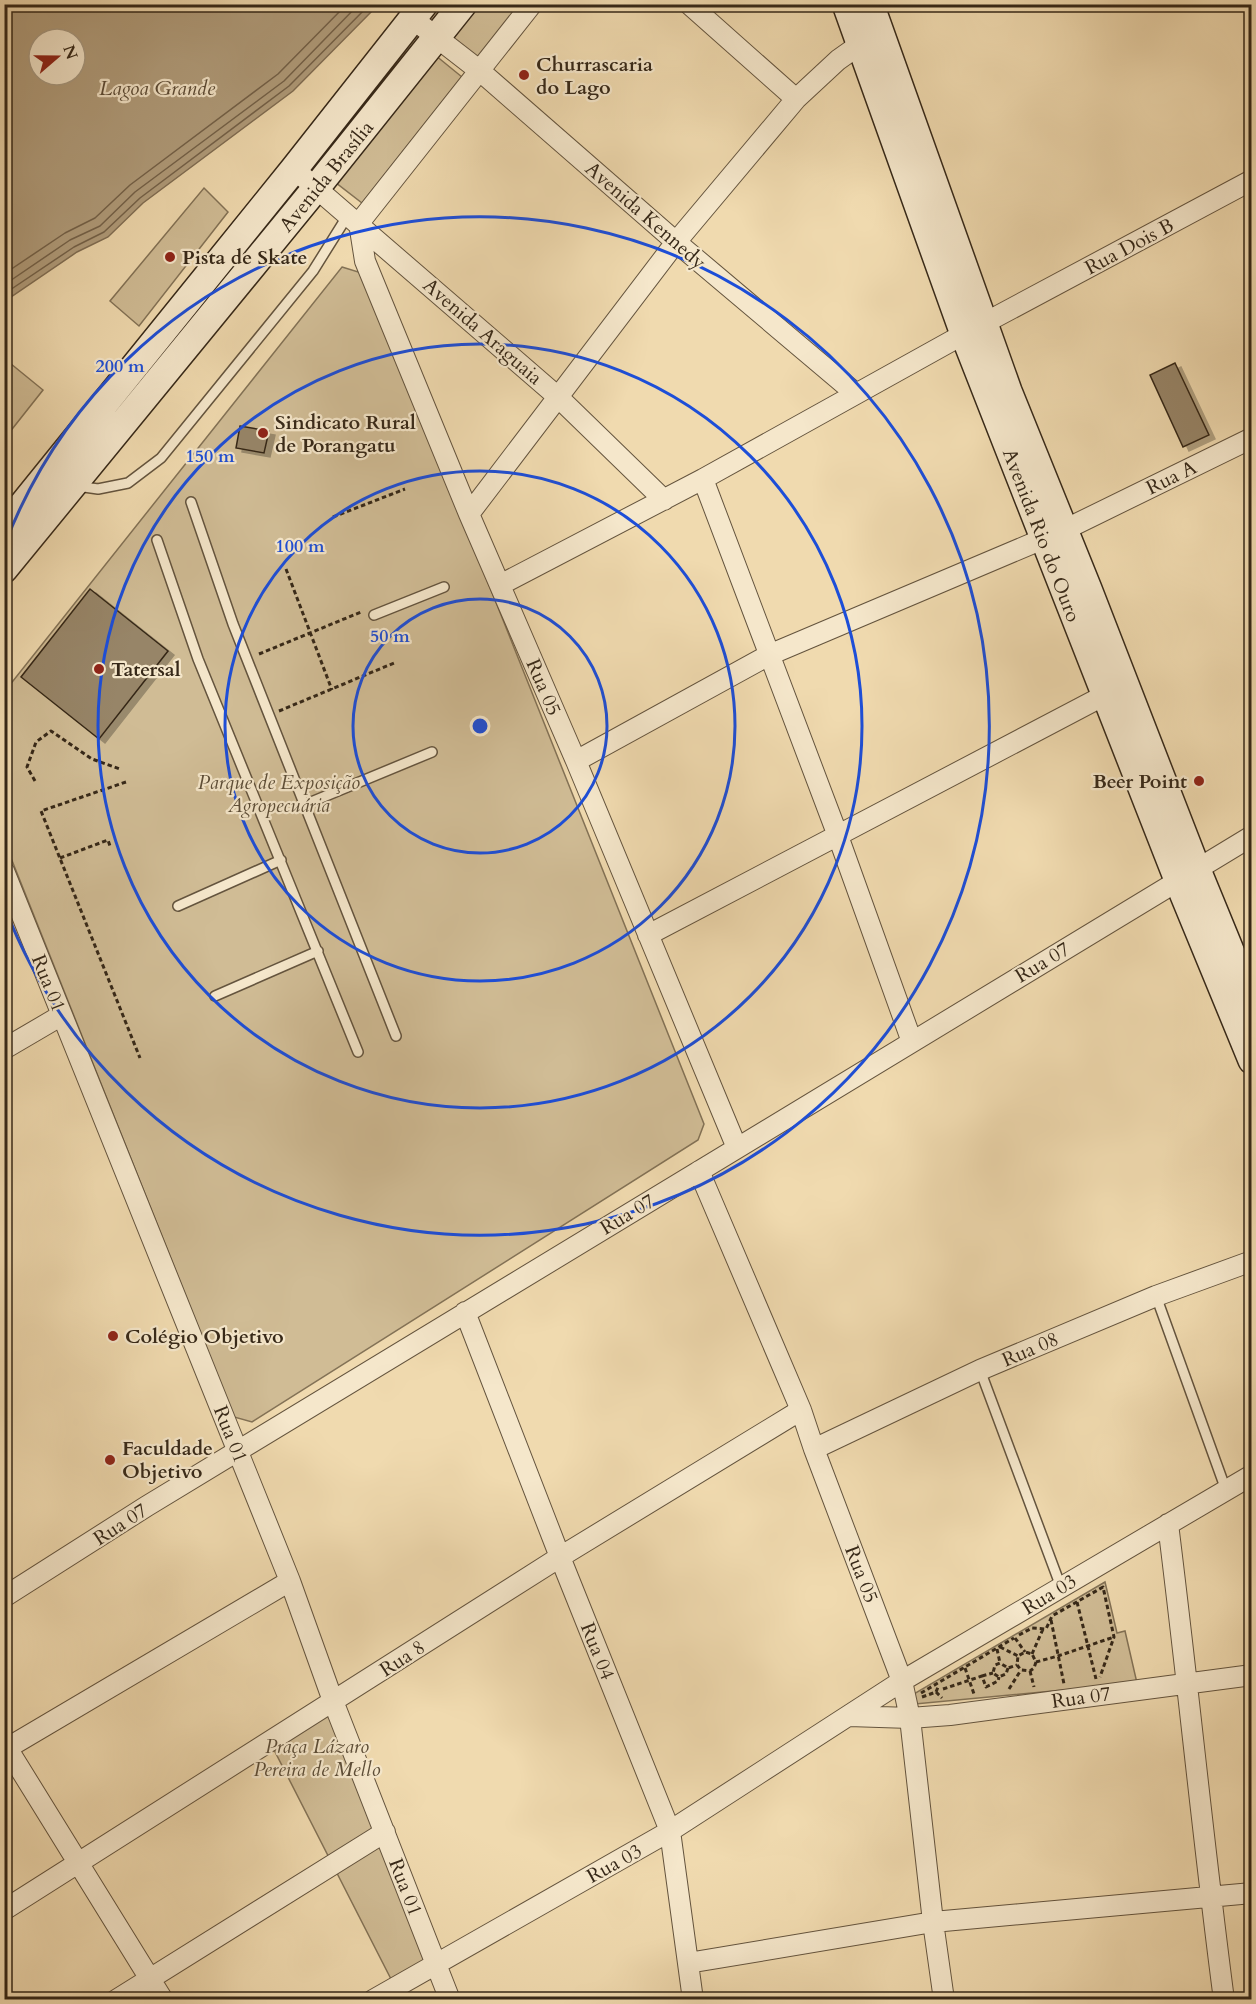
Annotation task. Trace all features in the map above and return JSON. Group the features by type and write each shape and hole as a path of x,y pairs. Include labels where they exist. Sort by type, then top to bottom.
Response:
{"main road":[{"name":"Avenida Brasília","path":"4,528 59,481 146,395 463,4"},
{"name":"Avenida Rio do Ouro","path":"846,4 870,38 933,215 985,323 1105,695 1131,731"},
{"name":"Avenida Rio do Ouro","path":"870,4 870,38"},
{"name":"Avenida Brasília","path":"10,551 127,377 419,12"},
{"path":"127,377 146,395"},
{"name":"Avenida Rio do Ouro","path":"1054,534 1206,920 1251,1060"},
{"name":"Avenida Rio do Ouro","path":"1206,920 1251,1004"}],"street":[{"path":"353,219 480,71 532,4"},
{"path":"689,4 796,99"},
{"name":"Avenida Kennedy","path":"419,12 437,38 480,71 676,242 855,393"},
{"path":"469,514 676,242 796,99 838,60 870,38"},
{"name":"Avenida Araguaia","path":"294,170 558,397 664,500"},
{"name":"Rua Dois B","path":"500,585 704,479 855,393 1251,180"},
{"name":"Rua 05","path":"353,219 365,261 469,514 576,761 737,1148"},
{"name":"Rua A","path":"576,761 770,655 1054,534 1251,438"},
{"path":"704,479 838,836 912,1042"},
{"path":"648,935 1105,695"},
{"name":"Rua 07","path":"4,1597 147,1506 1251,836"},
{"name":"Rua 01","path":"4,871 290,1581 333,1701 450,2000"},
{"path":"4,1049 62,1015"},
{"name":"Rua 05","path":"699,1171 801,1410 902,1681 910,1718 944,2000"},
{"name":"Rua 08","path":"814,1449 980,1370 1156,1296 1251,1261"},
{"name":"Rua 04","path":"465,1312 670,1831 693,2000"},
{"name":"Rua 8","path":"4,1910 560,1557 801,1410"},
{"name":"Rua 03","path":"373,2000 670,1831 902,1681 1251,1475"},
{"path":"1168,1524 1188,1684 1210,1897 1224,2000"},
{"path":"164,2000 5,1747 290,1581"},
{"name":"Rua 07","path":"910,1718 950,1715 1251,1675"},
{"path":"849,1716 910,1718"},
{"path":"116,2000 386,1832"},
{"path":"688,1963 933,1922 1251,1893"}],"lane":[{"path":"59,481 98,489 128,483 161,458 353,219"},
{"path":"191,502 247,659 396,1036"},
{"path":"157,540 198,659 358,1052"},
{"path":"374,615 444,587"},
{"path":"304,805 432,752"},
{"path":"178,906 281,860"},
{"path":"215,996 318,951"},
{"path":"1156,1296 1226,1490"},
{"path":"980,1370 1061,1587"}],"path":[{"path":"333,517 405,489"},
{"path":"286,569 332,690"},
{"path":"247,659 361,612"},
{"path":"269,715 394,663"},
{"path":"35,781 27,766 36,742 51,731 92,759 120,769"},
{"path":"126,782 41,811 140,1059"},
{"path":"60,858 108,840 110,846"},
{"path":"1018,1656 1017,1665 1021,1670 1030,1671 1034,1668 1036,1662 1032,1653 1050,1618 1077,1602 1103,1587 1114,1637 1097,1685 1077,1602"},
{"path":"1050,1618 1064,1688"},
{"path":"917,1699 916,1696 1032,1628 1043,1629"},
{"path":"1036,1662 1114,1637"},
{"path":"1015,1638 1026,1652"},
{"path":"998,1648 1018,1656 1026,1652 1032,1653"},
{"path":"998,1648 1000,1663"},
{"path":"1000,1663 1008,1668"},
{"path":"993,1673 995,1665 1000,1663"},
{"path":"1008,1668 1017,1665"},
{"path":"965,1668 975,1696"},
{"path":"982,1676 986,1686 998,1681 999,1677 1006,1674 1008,1668"},
{"path":"1007,1692 1021,1670"},
{"path":"1030,1671 1035,1690"},
{"path":"943,1689 993,1673 999,1677"},
{"path":"938,1685 943,1689"},
{"path":"936,1692 938,1685"},
{"path":"940,1695 944,1692 943,1689"},
{"path":"934,1700 942,1699 936,1692"},
{"path":"917,1699 936,1692"},
{"path":"917,1699 918,1701 926,1700"}],"green space":[{"path":"473,5 521,5 477,60 447,36"},
{"path":"435,55 462,77 362,203 335,182"},
{"name":"Pista de Skate","path":"204,188 228,212 139,326 110,301"},
{"name":"Parque de Exposição Agropecuária","path":"342,267 365,274 704,1124 698,1140 252,1422 234,1417 5,843 5,691"},
{"path":"5,359 43,390 5,438"},
{"path":"1105,1582 1117,1633 1125,1631 1137,1683 915,1704 912,1695"},
{"name":"Praça Lázaro Pereira de Mello","path":"333,1701 428,1959 392,1981 269,1740"}],"water":[{"name":"Lagoa Grande","path":"5,4 378,4 293,91 143,203 108,237 77,252 5,301"}],"building":[{"path":"1175,363 1209,435 1183,447 1150,375"},
{"path":"240,426 269,431 264,453 236,448"},
{"path":"90,589 168,651 99,739 21,677"}],"place":[{"name":"Churrascaria do Lago","path":"524,75"},
{"name":"Pista de Skate","path":"170,257"},
{"name":"Sindicato Rural de Porangatu","path":"263,433"},
{"name":"Tatersal","path":"99,669"},
{"name":"Beer Point","path":"1199,781"},
{"name":"Colégio Objetivo","path":"113,1336"},
{"name":"Faculdade Objetivo","path":"110,1460"}]}
